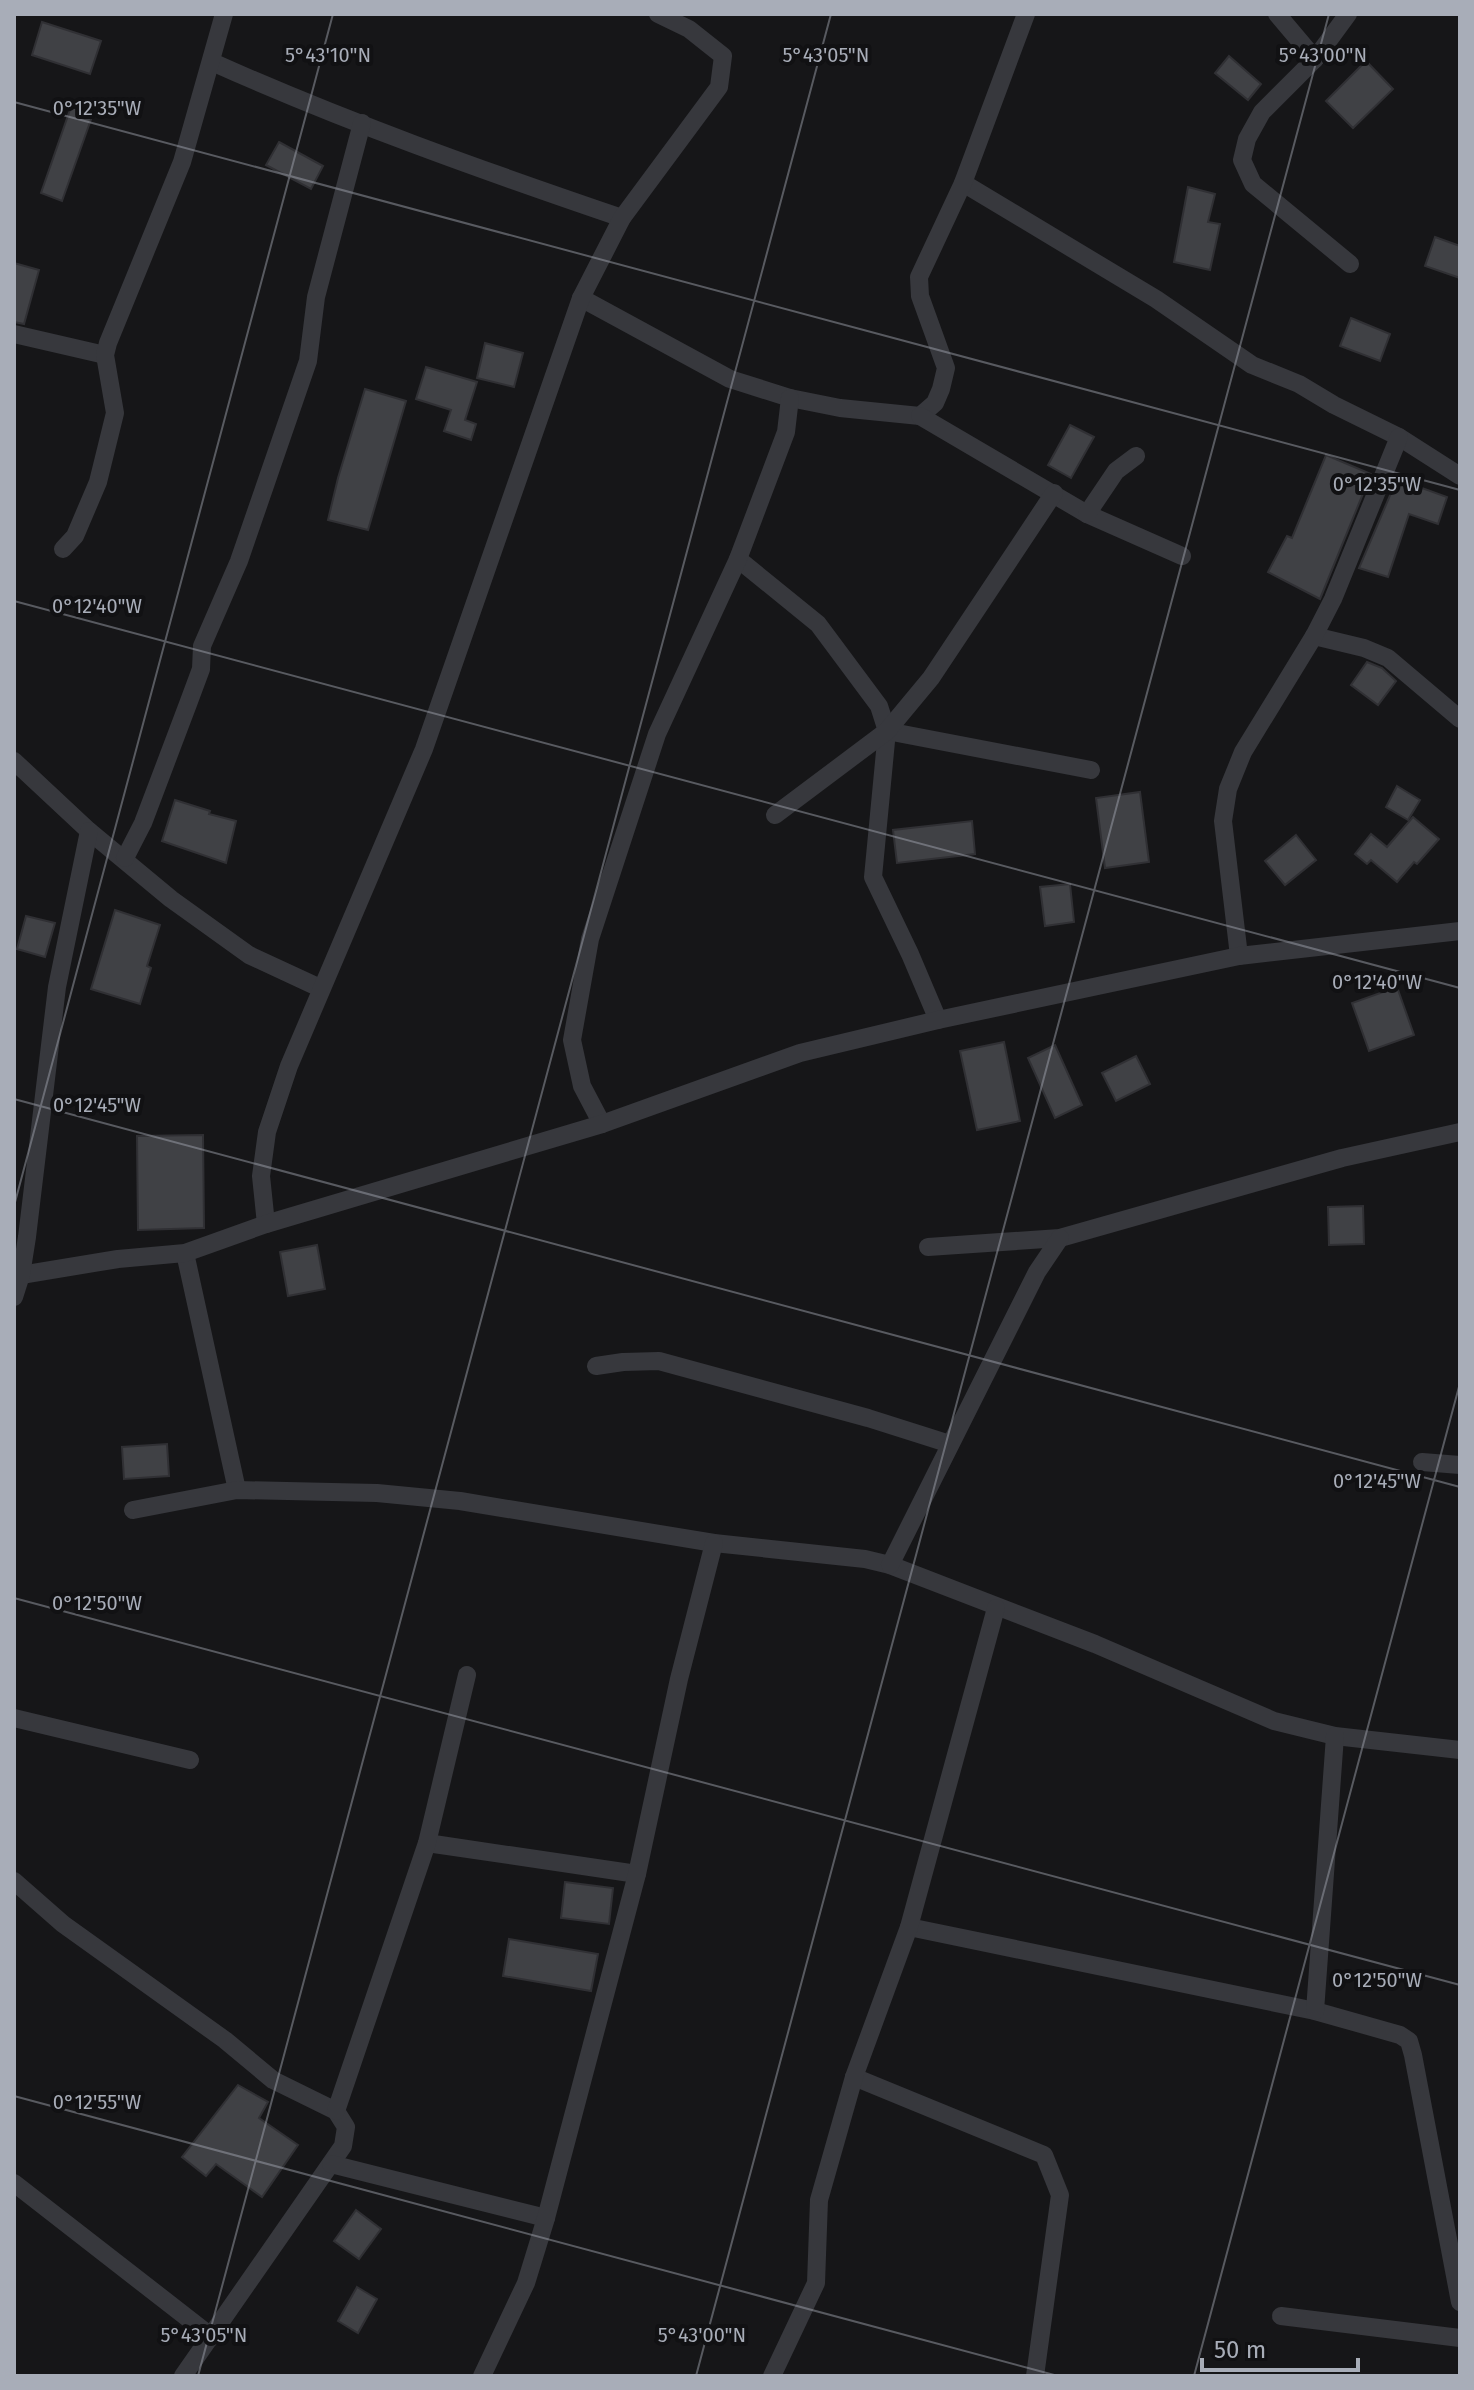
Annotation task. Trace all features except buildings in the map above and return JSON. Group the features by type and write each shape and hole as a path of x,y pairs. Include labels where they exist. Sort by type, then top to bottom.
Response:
{"street":[{"path":"63,549 75,536 98,482 115,413 105,355 130,284 182,162 224,14"},
{"path":"266,1224 261,1176 267,1132 289,1066 424,749 581,298 622,218 719,87 723,56 689,29 658,14"},
{"path":"920,416 935,403 946,368 920,296 919,277 963,183 1026,14"},
{"path":"1277,14 1315,59"},
{"path":"1348,14 1315,59 1262,112 1247,139 1242,160 1253,184 1350,264"},
{"path":"212,62 268,87 482,170 622,218"},
{"path":"125,858 143,823 201,669 202,646 239,561 308,361 316,297 362,123"},
{"path":"963,183 1156,299 1252,365 1299,384 1399,437 1460,476"},
{"path":"581,298 730,379 790,398 840,408 920,416 1087,514 1182,556"},
{"path":"14,334 105,355"},
{"path":"602,1124 582,1086 572,1040 590,939 657,734 738,559 786,432 790,398"},
{"path":"1239,956 1223,821 1228,789 1243,752 1314,636 1349,562 1399,437"},
{"path":"1087,514 1116,471 1136,456"},
{"path":"775,815 887,731 931,678 1054,493"},
{"path":"738,559 818,624 879,706 887,731 873,877 938,1020"},
{"path":"1314,636 1364,648 1388,658 1460,719"},
{"path":"887,731 1091,770"},
{"path":"14,761 89,831 171,899 249,955 320,988"},
{"path":"14,1297 21,1275 57,987 89,831"},
{"path":"21,1275 118,1259 185,1253 266,1224 602,1124 800,1053 938,1020 1239,956 1460,931"},
{"path":"928,1247 1060,1238 1342,1158 1460,1132"},
{"path":"890,1565 1037,1272 1060,1238"},
{"path":"185,1253 237,1490"},
{"path":"596,1366 659,1361 868,1418 950,1444"},
{"path":"1422,1462 1460,1465"},
{"path":"133,1510 237,1490 377,1493 460,1501 714,1543 865,1559 890,1565 1095,1644 1274,1721 1335,1736 1460,1750"},
{"path":"482,2376 526,2283 546,2218 637,1874 679,1679 714,1543"},
{"path":"772,2376 816,2283 819,2200 854,2077 909,1927 996,1608"},
{"path":"336,2111 427,1843 467,1675"},
{"path":"14,1718 190,1760"},
{"path":"1315,2011 1335,1736"},
{"path":"427,1843 637,1874"},
{"path":"14,1881 63,1924 225,2040 273,2080 336,2111 346,2127 343,2146 183,2376"},
{"path":"909,1927 1315,2011 1400,2035 1409,2041 1460,2302"},
{"path":"854,2077 1044,2155 1060,2195 1035,2376"},
{"path":"331,2164 546,2218"},
{"path":"14,2183 212,2337"},
{"path":"1281,2316 1460,2338"}]}
